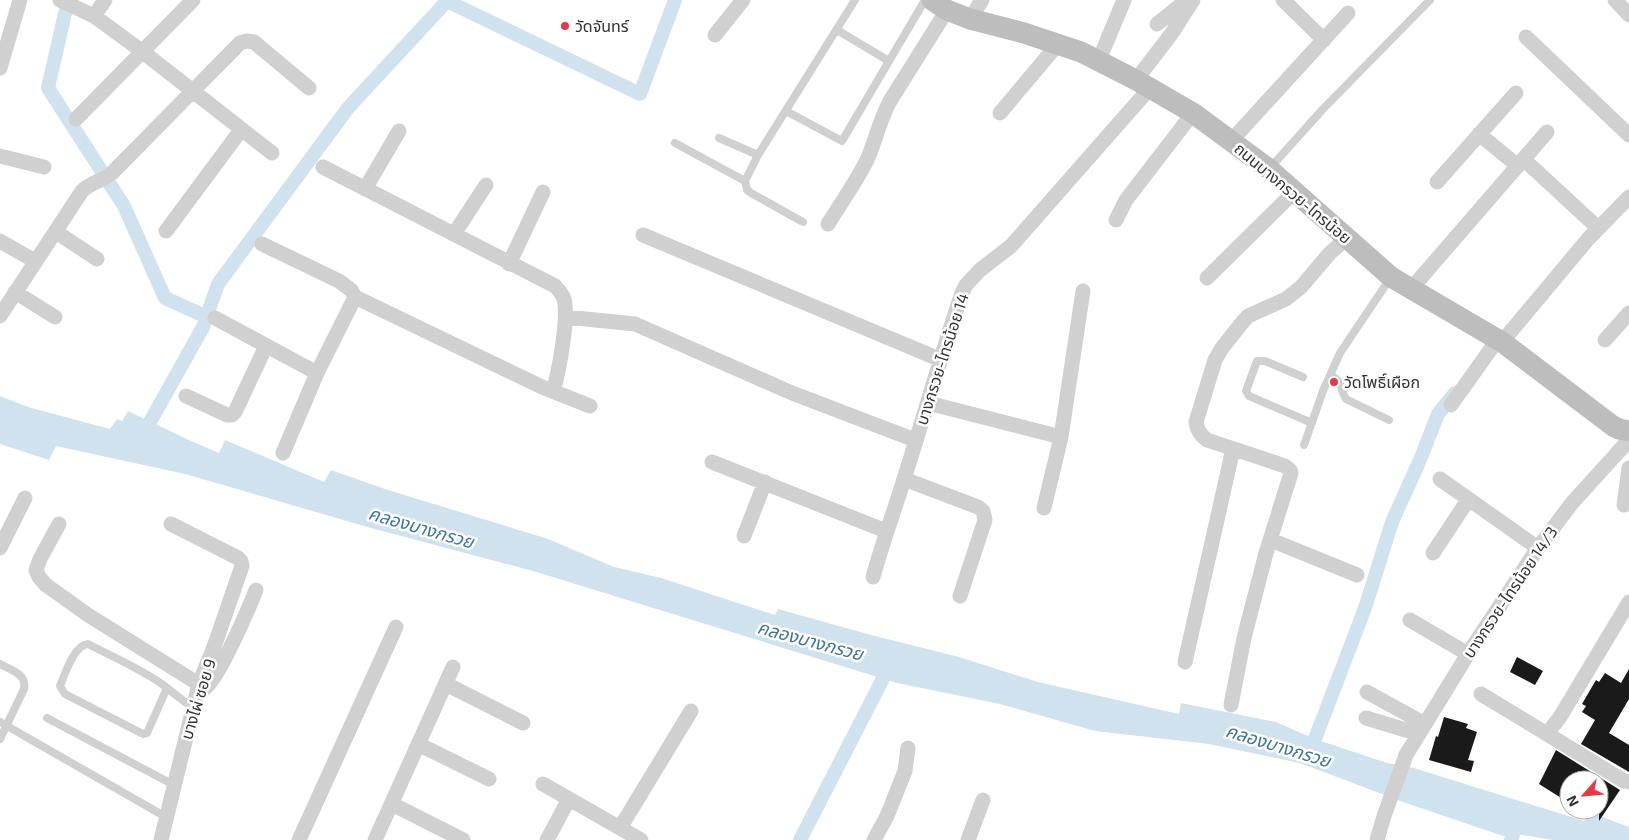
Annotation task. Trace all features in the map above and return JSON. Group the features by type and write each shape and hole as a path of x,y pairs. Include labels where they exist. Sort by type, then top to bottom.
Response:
{"main road":[{"name":"ถนนบางกรวย-ไทรน้อย","path":"939,5 970,19 1058,44 1099,60 1193,113 1269,169 1391,277 1500,340 1619,429 1628,440"}],"street":[{"path":"0,68 20,0"},
{"path":"94,16 105,0"},
{"path":"76,118 193,0"},
{"path":"715,35 743,0"},
{"path":"970,19 982,0"},
{"path":"1099,60 1124,0"},
{"path":"1157,24 1187,0"},
{"name":"บางกรวย-ไทรน้อย 14","path":"873,577 940,359 966,285 980,270 1011,246 1143,84 1193,0"},
{"path":"1284,0 1324,40"},
{"path":"1615,0 1629,15"},
{"path":"65,2 94,16 272,153"},
{"path":"828,224 866,161 873,146 881,116 939,5"},
{"path":"1231,141 1348,14"},
{"path":"1526,37 1629,136"},
{"path":"0,316 82,191 100,179 240,43 254,42 309,88"},
{"path":"1000,113 1058,44"},
{"path":"1437,182 1516,92"},
{"path":"1116,220 1126,200 1193,113"},
{"path":"166,231 241,130"},
{"path":"365,189 399,132"},
{"path":"1411,289 1524,166 1547,132"},
{"path":"1479,134 1524,166 1598,228"},
{"path":"0,156 44,167"},
{"path":"323,167 555,286 562,293 566,317 557,380 553,391"},
{"path":"454,234 486,185"},
{"path":"509,264 543,192"},
{"path":"1207,278 1294,192"},
{"path":"1450,405 1500,340 1598,228 1629,196"},
{"path":"56,232 98,259"},
{"path":"644,235 940,359"},
{"path":"1231,705 1244,638 1270,540 1289,481 1290,470 1285,466 1207,440 1202,436 1196,422 1216,360 1222,348 1248,316 1286,299 1301,287 1330,253 1347,238"},
{"path":"0,241 35,261"},
{"path":"262,244 339,281 351,290 355,297 553,391 590,406"},
{"path":"1044,508 1061,437 1083,290"},
{"path":"15,292 55,317"},
{"path":"283,453 318,373 355,297"},
{"path":"1605,340 1629,313"},
{"path":"566,317 635,324 792,393 915,440"},
{"path":"215,318 318,373"},
{"path":"186,396 227,415 232,415 266,346"},
{"path":"928,403 1002,420 1061,437"},
{"path":"1628,440 1629,462"},
{"name":"บางกรวย-ไทรน้อย 14/3","path":"1377,840 1406,755 1468,654 1538,548 1572,503 1628,440"},
{"path":"1185,662 1233,449"},
{"path":"712,462 886,530"},
{"path":"1624,505 1629,468"},
{"path":"904,479 978,507 984,512 985,520 960,596"},
{"path":"1440,479 1538,548"},
{"path":"744,536 765,482"},
{"path":"0,548 25,498"},
{"path":"1432,553 1468,500"},
{"path":"59,524 36,570 46,585 88,615 205,688 213,680 242,625 256,590"},
{"name":"บางไผ่ ซอย 9","path":"161,840 199,684 242,566 238,558 171,524"},
{"path":"1270,540 1357,575"},
{"path":"1547,734 1560,717 1629,602"},
{"path":"1410,620 1468,654"},
{"path":"298,840 396,628"},
{"path":"375,840 453,667"},
{"path":"446,684 524,723"},
{"path":"1367,692 1422,729"},
{"path":"1481,694 1624,781 1629,782"},
{"path":"620,828 691,711"},
{"path":"1366,718 1422,729"},
{"path":"418,744 489,779"},
{"path":"874,840 887,816 905,771 908,748"},
{"path":"543,784 641,840"},
{"path":"547,840 569,799"},
{"path":"968,840 983,800"},
{"path":"392,804 463,840"}],"lane":[{"path":"803,222 751,194 747,190 745,182 758,155 855,0"},
{"path":"786,111 842,141 925,0"},
{"path":"1269,169 1336,95 1430,0"},
{"path":"837,30 889,62"},
{"path":"719,138 758,155"},
{"path":"675,143 745,182"},
{"path":"1304,445 1340,353 1391,277"},
{"path":"1303,377 1265,361 1257,361 1246,391 1249,396 1312,423"},
{"path":"1331,374 1340,382 1346,399 1389,420"},
{"path":"167,688 147,734 143,734 65,694 60,686 80,646 88,644 148,675 167,688 179,699 194,708"},
{"path":"0,664 20,674 25,684 4,724 0,739"},
{"path":"47,718 174,785"},
{"path":"4,724 166,817"}],"water":[{"name":"คลองบางกรวย","path":"0,396 28,407 110,429 117,419 122,421 128,411 219,453 225,440 324,482 331,470 385,489 548,539 614,567 661,578 775,615 778,609 959,657 1038,682 1179,714 1181,703 1276,722 1315,739 1387,763 1414,768 1559,813 1559,820 1609,819 1629,827 1629,840 1553,840 1522,835 1503,836 1403,802 1300,763 1209,744 1095,731 1000,704 897,683 533,571 371,528 185,474 56,446 49,460 0,444"}],"building":[{"path":"1517,657 1543,671 1535,685 1510,672"},
{"path":"1629,669 1629,699 1609,733 1629,745 1629,772 1581,744 1595,720 1582,712 1586,706 1582,704 1596,680 1599,682 1605,673 1621,683"},
{"path":"1444,717 1468,724 1466,728 1477,732 1468,760 1474,761 1471,772 1429,760"},
{"path":"1556,750 1588,770 1559,770 1559,797 1539,784"},
{"path":"1609,783 1620,790 1609,806"}],"waterway":[{"path":"68,0 48,88 124,206 165,298 207,317"},
{"path":"141,438 203,327 218,284 348,108 447,1 640,94 675,0"},
{"name":"คลองบางกรวย","path":"1310,752 1365,608 1392,522 1438,414 1455,393"},
{"path":"800,840 891,663"},
{"path":"1511,840 1518,821"}],"place":[{"name":"วัดจันทร์","path":"565,26"},
{"name":"วัดโพธิ์เผือก","path":"1334,382"}]}
